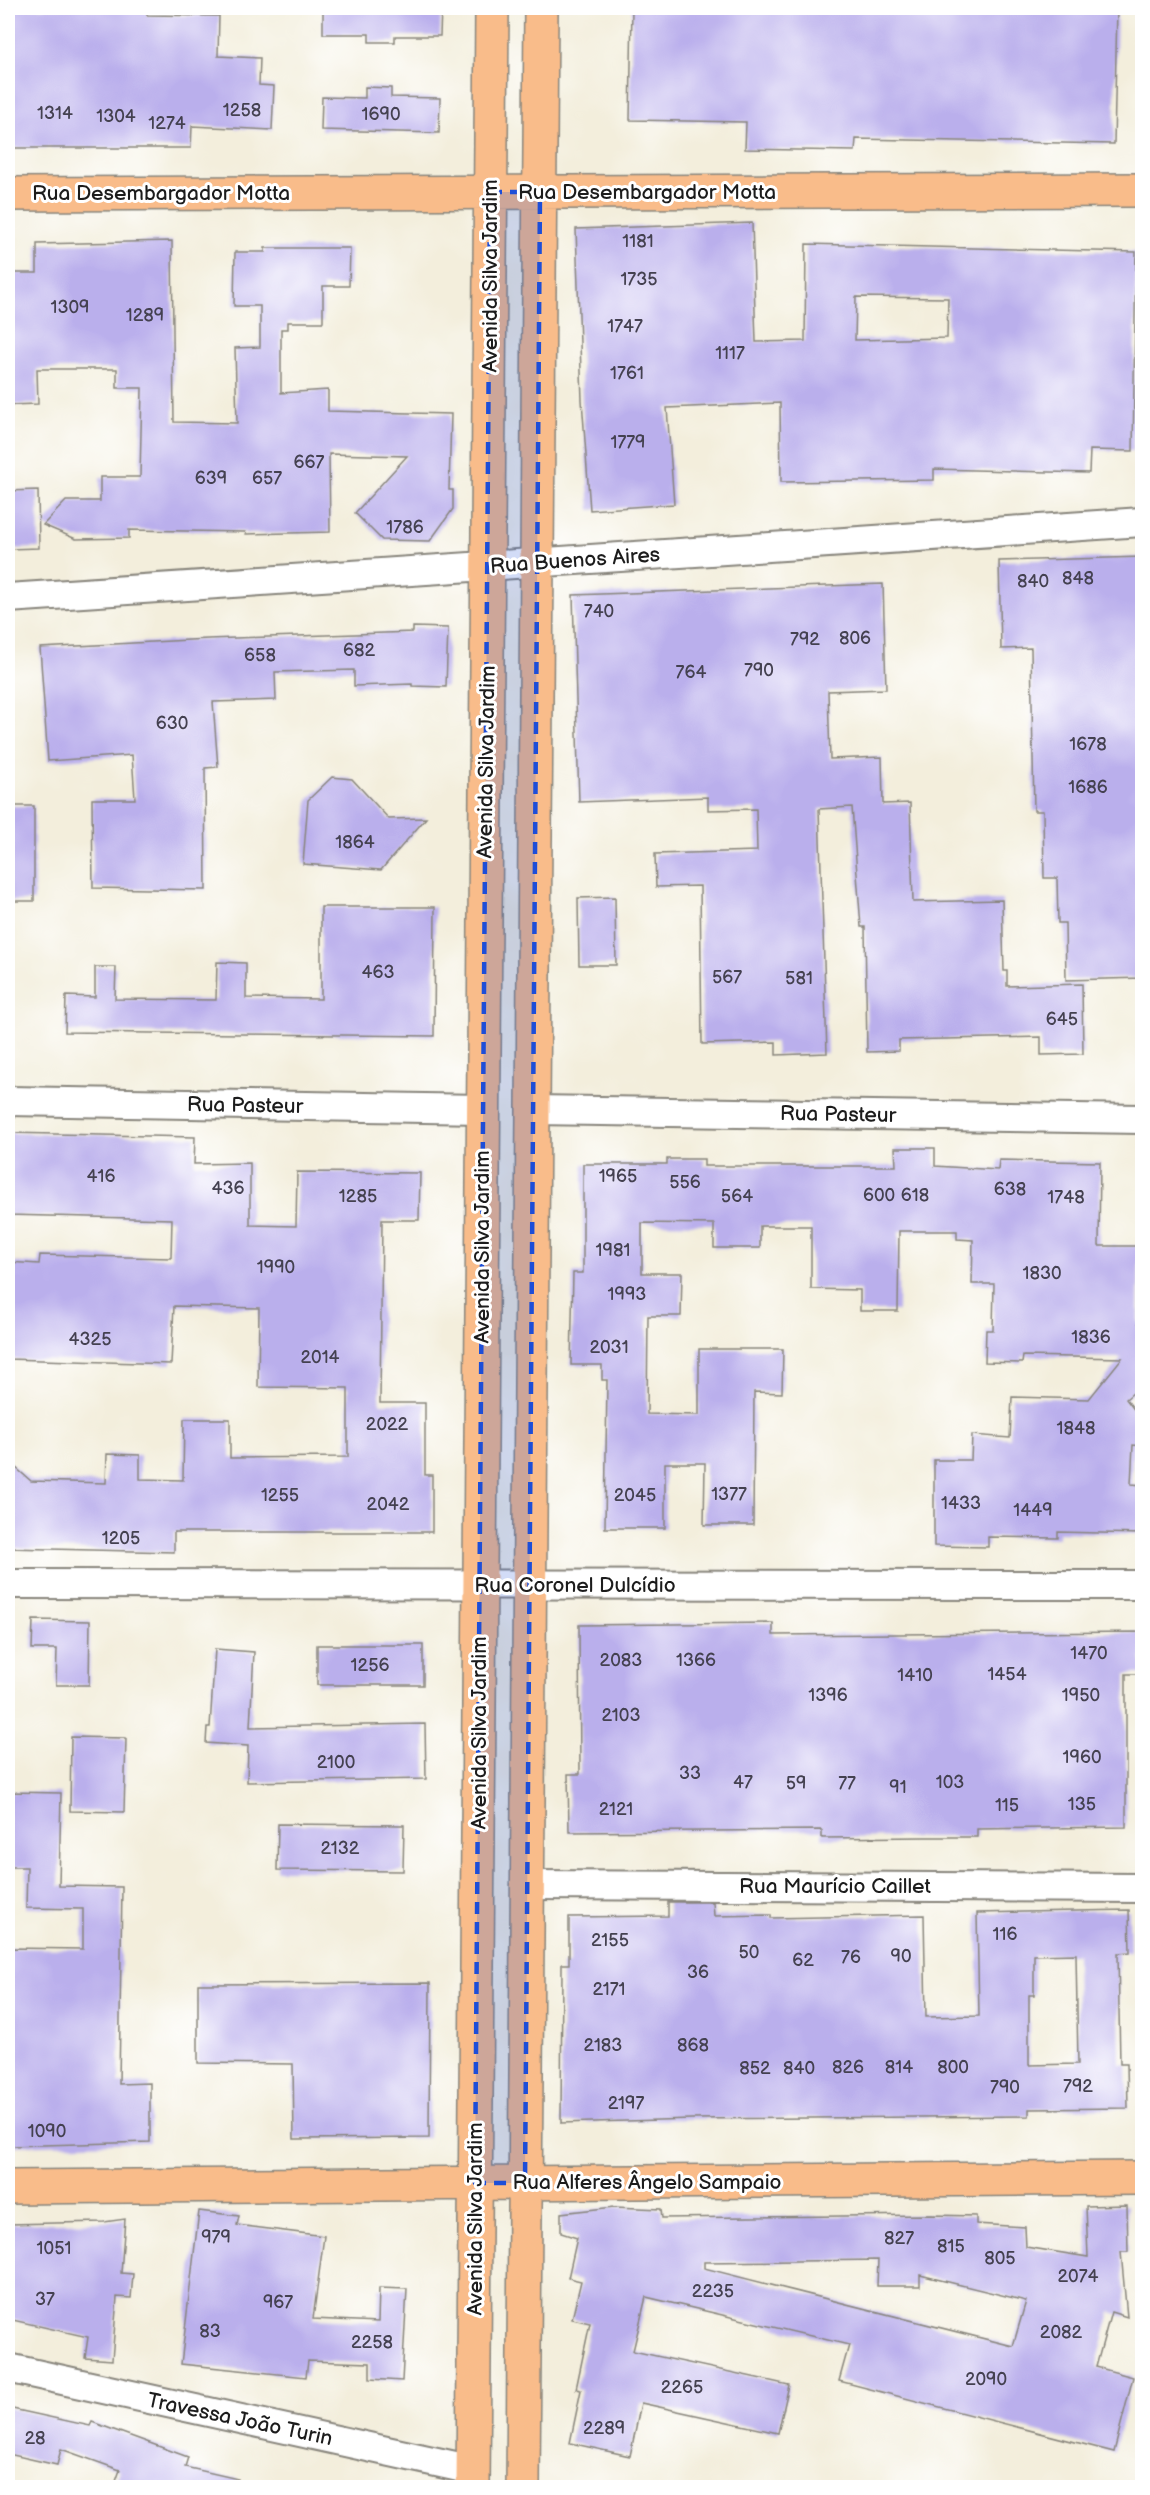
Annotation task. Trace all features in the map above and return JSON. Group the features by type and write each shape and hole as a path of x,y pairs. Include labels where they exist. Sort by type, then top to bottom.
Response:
{"main road":[{"name":"Avenida Silva Jardim","path":"473,2479 492,8"},
{"path":"523,2487 541,8"},
{"name":"Rua Desembargador Motta","path":"8,194 1143,190"},
{"path":"486,775 536,736"},
{"path":"478,1769 528,1832"},
{"name":"Rua Alferes Ângelo Sampaio","path":"8,2187 1143,2178"}],"street":[{"name":"Rua Buenos Aires","path":"8,598 1143,522"},
{"name":"Rua Pasteur","path":"8,1101 483,1109"},
{"name":"Rua Pasteur","path":"533,1110 1143,1119"},
{"name":"Rua Coronel Dulcídio","path":"8,1584 1143,1585"},
{"name":"Rua Maurício Caillet","path":"528,1885 1143,1888"},
{"name":"Travessa João Turin","path":"8,2368 473,2479"}],"highlighted area":[{"path":"490,192 540,192 525,2183 475,2183"}],"building":[{"path":"11,8 147,8 147,15 219,16 218,56 260,58 259,85 274,86 272,130 192,126 191,148 8,148 8,26 11,26"},
{"path":"323,8 441,8 440,36 395,36 395,42 369,42 369,34 323,34"},
{"path":"632,8 1117,8 1114,144 856,139 855,151 745,149 746,122 630,120"},
{"path":"365,87 391,88 391,97 440,98 439,133 321,130 322,97 365,98"},
{"path":"752,223 756,342 805,341 806,244 1136,252 1133,451 1090,450 1089,473 934,469 934,480 781,482 780,403 667,408 674,504 590,510 582,400 576,229","holes":["856,297 948,298 947,338 855,340"]},
{"path":"172,241 174,422 237,423 235,348 260,347 260,306 234,306 235,252 265,252 265,248 350,248 349,286 323,286 323,322 288,322 288,329 281,329 281,393 328,390 328,411 451,414 449,490 453,490 453,509 430,541 382,540 355,513 407,456 329,454 330,532 246,534 245,532 129,530 129,538 76,539 43,525 66,501 100,501 100,477 140,477 142,388 117,388 117,369 37,369 38,404 8,405 8,273 37,273 37,244"},
{"path":"38,490 39,548 8,549 8,491"},
{"path":"1143,557 1143,978 1066,980 1065,923 1058,923 1057,878 1044,878 1043,811 1034,811 1031,648 1001,649 999,561"},
{"path":"883,584 886,689 828,691 830,759 882,757 883,804 910,803 913,902 1002,900 1004,971 1007,971 1007,986 1082,984 1083,1054 1041,1055 1041,1037 899,1040 899,1051 867,1052 865,927 861,927 852,807 819,809 827,1053 776,1055 776,1042 702,1044 700,886 656,887 655,854 757,851 756,809 708,810 708,797 579,802 573,595"},
{"path":"413,627 448,628 446,687 412,686 412,684 354,686 354,670 275,672 276,700 213,702 218,767 205,768 206,890 93,888 92,799 135,799 132,755 48,761 40,648 413,632"},
{"path":"332,777 352,779 389,819 426,818 381,870 303,864 308,800"},
{"path":"8,806 34,806 34,901 8,901"},
{"path":"615,897 616,965 579,965 578,898"},
{"path":"321,907 435,907 434,1036 65,1032 66,996 95,997 95,967 116,967 115,999 216,1000 217,962 246,963 246,998 321,999"},
{"path":"8,1133 195,1137 194,1164 250,1163 250,1225 296,1226 297,1172 420,1173 419,1220 382,1220 380,1403 425,1403 425,1475 432,1475 432,1532 174,1532 174,1552 8,1548 8,1461 31,1481 106,1483 107,1454 140,1455 140,1479 183,1480 184,1419 230,1419 230,1458 348,1457 348,1388 258,1387 259,1308 174,1306 171,1364 8,1359 8,1262 39,1264 40,1255 171,1258 172,1219 8,1215"},
{"path":"895,1148 935,1148 935,1166 998,1170 999,1160 1100,1162 1099,1246 1139,1246 1138,1323 1143,1323 1141,1386 1126,1399 1143,1421 1143,1446 1133,1445 1131,1484 1143,1485 1143,1534 1058,1532 1058,1538 988,1537 988,1547 934,1546 934,1460 971,1460 972,1435 1010,1438 1012,1397 1089,1399 1122,1358 1023,1356 1022,1363 985,1362 986,1330 993,1330 994,1284 972,1284 973,1240 957,1239 957,1231 899,1231 898,1311 860,1311 860,1290 811,1289 811,1226 760,1226 760,1248 714,1248 714,1224 642,1223 642,1273 682,1273 681,1316 648,1316 647,1414 699,1415 699,1349 783,1349 782,1393 754,1392 753,1525 704,1525 705,1463 665,1463 665,1528 605,1528 607,1380 602,1380 602,1365 571,1365 573,1273 583,1273 583,1164 667,1164 667,1159 704,1159 704,1166 896,1166"},
{"path":"33,1620 90,1621 89,1685 56,1685 57,1649 32,1649"},
{"path":"773,1623 773,1635 1142,1632 1142,1674 1126,1674 1126,1827 977,1829 977,1837 822,1838 822,1830 569,1832 568,1774 580,1774 579,1625"},
{"path":"317,1645 423,1645 423,1685 317,1685"},
{"path":"215,1649 254,1652 250,1727 425,1724 426,1779 247,1782 248,1746 206,1743 207,1727 210,1727"},
{"path":"71,1737 126,1738 124,1812 70,1811"},
{"path":"8,1792 61,1793 59,1886 122,1887 119,2084 150,2083 150,2142 8,2146 8,1948 83,1949 83,1909 26,1908 27,1867 8,1867"},
{"path":"278,1824 404,1825 403,1871 277,1870"},
{"path":"668,1902 713,1902 714,1916 771,1915 771,1918 924,1915 926,2017 979,2016 977,1913 1129,1910 1130,1952 1118,1953 1120,2064 1127,2064 1128,2108 1029,2109 1029,2116 691,2119 561,2123 562,1964 569,1964 569,1917 668,1916","holes":["1076,1954 1078,2064 1029,2065 1029,1995 1034,1995 1034,1955"]},
{"path":"430,1983 429,2138 294,2139 293,2064 198,2063 198,1984"},
{"path":"1127,2205 1128,2252 1121,2252 1127,2317 1111,2312 1096,2367 1133,2377 1114,2452 839,2381 849,2345 646,2297 633,2351 789,2385 778,2433 641,2403 630,2456 570,2443 581,2390 576,2389 590,2323 572,2319 581,2281 568,2278 577,2238 561,2233 561,2213 614,2207 661,2209 662,2218 976,2216 976,2224 1025,2227 1026,2247 1088,2257 1086,2206","holes":["878,2260 877,2286 920,2286 920,2275 1026,2301 1013,2346 704,2268 704,2262"]},
{"path":"199,2211 239,2216 237,2225 324,2236 313,2319 378,2322 379,2288 407,2289 402,2381 370,2379 370,2363 308,2361 306,2377 181,2364"},
{"path":"125,2219 121,2273 133,2274 131,2298 117,2297 112,2360 85,2358 88,2337 8,2319 8,2224 104,2222"},
{"path":"8,2408 90,2426 92,2422 188,2457 185,2467 238,2479 237,2487 114,2487 120,2470 61,2449 57,2465 8,2454"}]}
